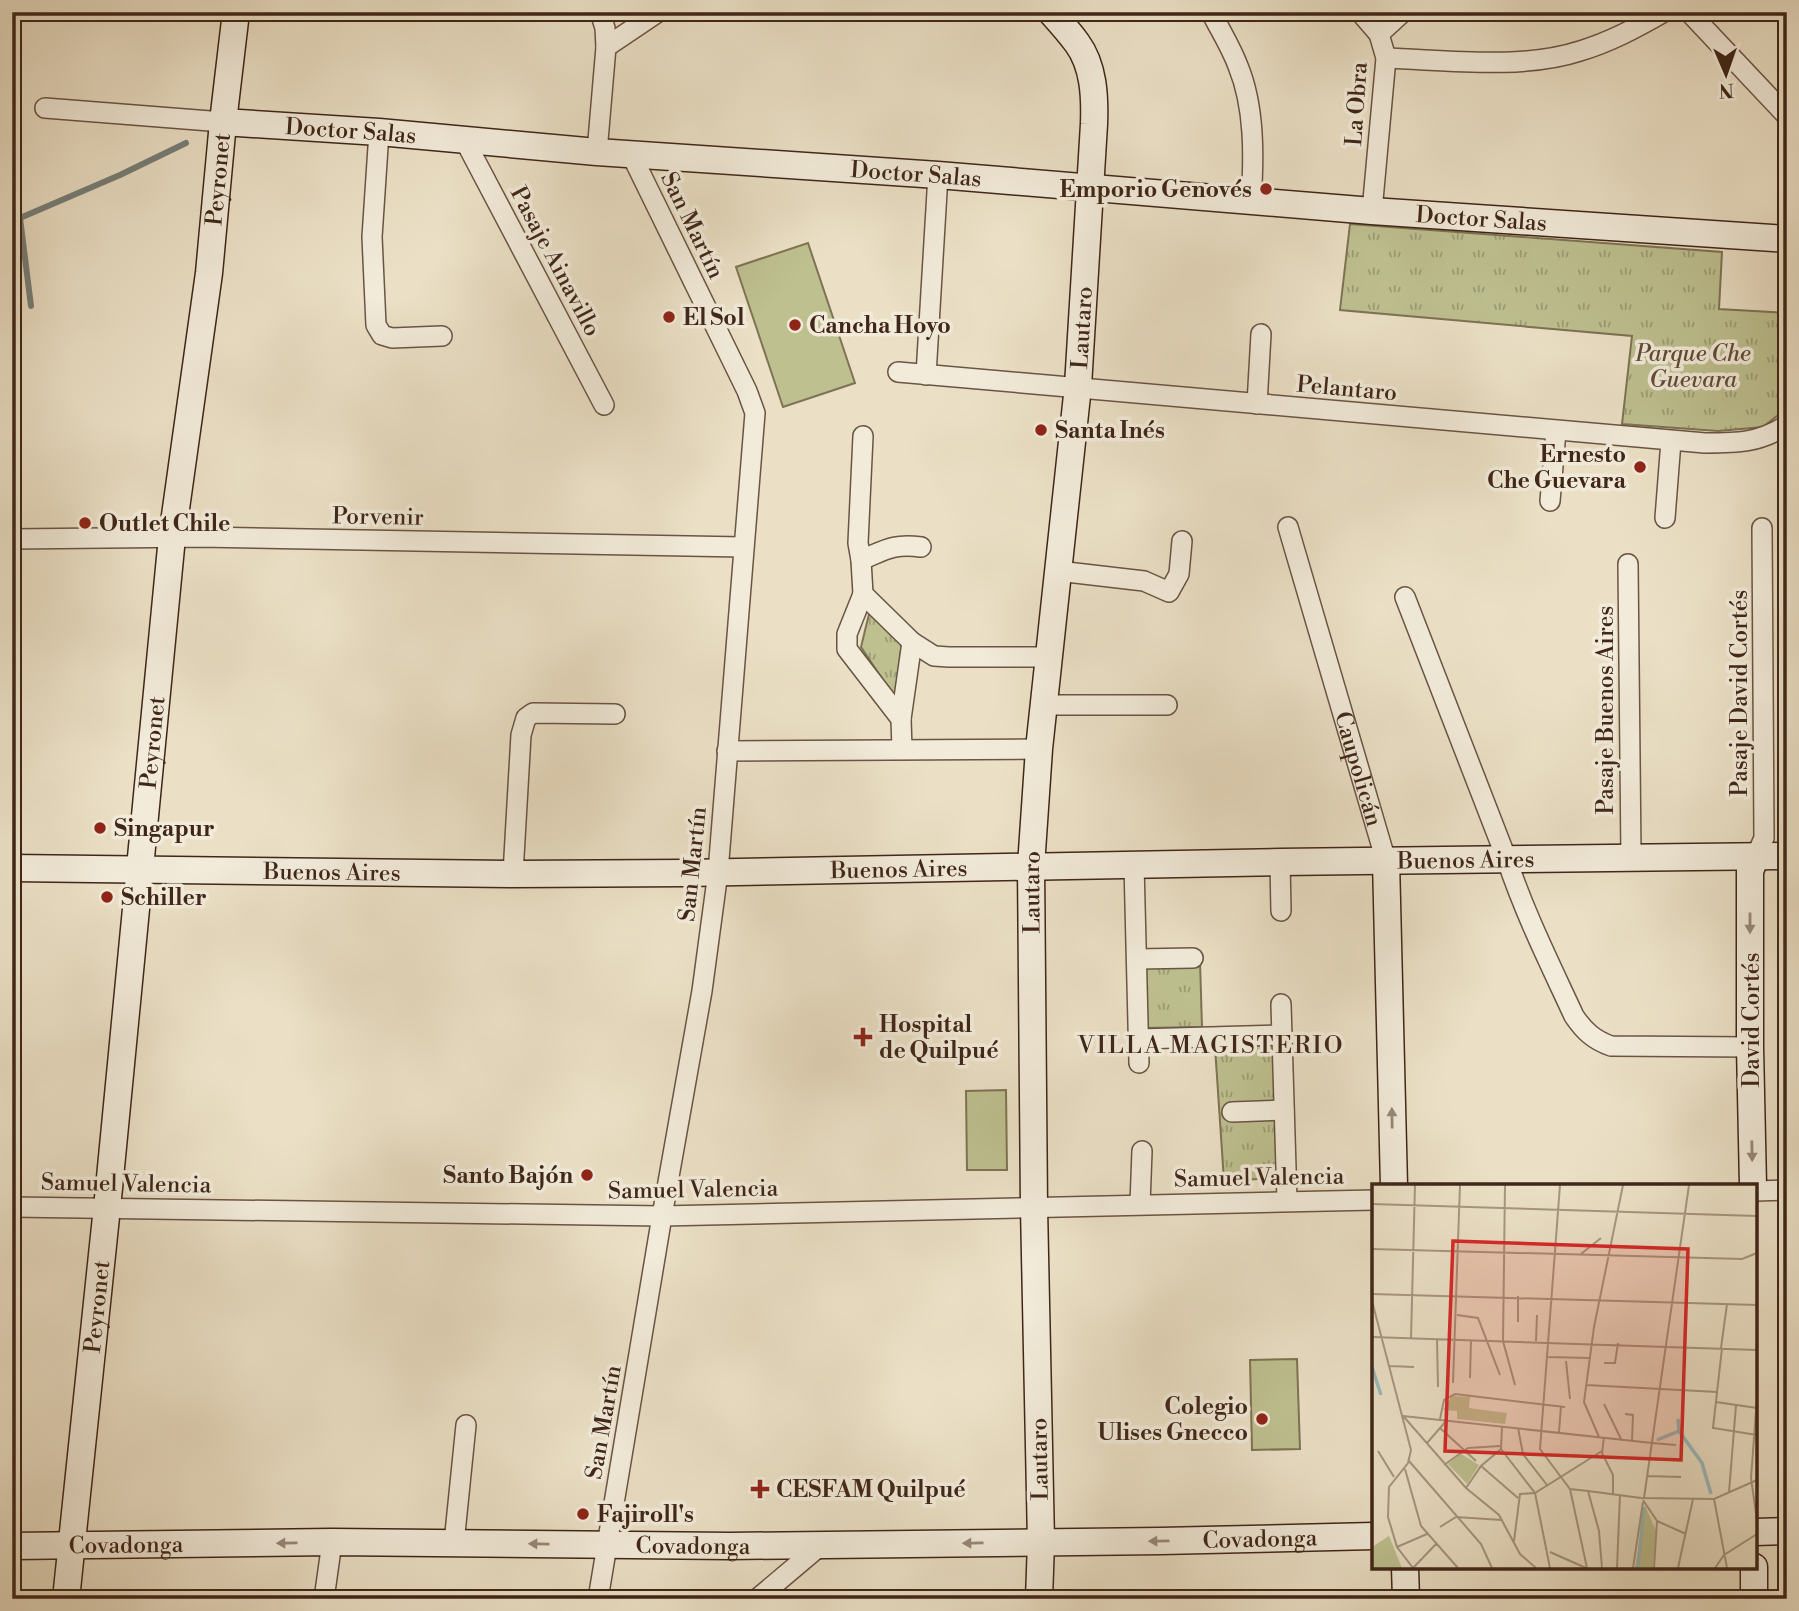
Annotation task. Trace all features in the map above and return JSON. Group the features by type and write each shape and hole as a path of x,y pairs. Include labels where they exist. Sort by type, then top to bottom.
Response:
{"main road":[{"name":"Peyronet","path":"66,1599 172,537 209,273 236,12"},
{"name":"Lautaro","path":"1039,1599 1041,1542 1031,866 1048,657 1078,386 1095,93 1087,62 1078,44 1051,12"},
{"name":"Doctor Salas","path":"223,122 379,132 597,152 938,175 1372,211 1787,239"},
{"name":"David Cortés","path":"1753,1184 1750,871 1756,856"},
{"name":"Buenos Aires","path":"12,868 513,874 1787,856"},
{"name":"Caupolicán","path":"1386,861 1394,1184"},
{"path":"1757,1532 1787,1531"},
{"name":"Covadonga","path":"12,1546 332,1542 730,1546 1372,1536"},
{"path":"1405,1569 1406,1599"},
{"path":"1754,1569 1754,1599"}],"street":[{"path":"597,152 606,47 605,28 600,12"},
{"path":"606,47 658,12"},
{"path":"1210,12 1239,67 1250,109 1254,159 1251,201"},
{"path":"1360,12 1379,34"},
{"name":"La Obra","path":"1372,211 1386,58 1379,34 1403,12"},
{"path":"1386,58 1503,62 1542,60 1578,52 1624,35 1664,12"},
{"path":"1689,12 1787,116"},
{"name":"Doctor Salas","path":"44,108 223,122"},
{"path":"379,132 372,237 376,326 382,335 392,338 442,336"},
{"name":"Pasaje Ainavillo","path":"464,139 604,405"},
{"name":"San Martín","path":"598,1599 702,991 718,872 755,413 747,391 631,154"},
{"path":"926,375 938,175"},
{"path":"1257,404 1261,334"},
{"name":"Pelantaro","path":"898,372 1671,441 1739,443 1770,436 1787,425"},
{"path":"1550,501 1556,431"},
{"path":"863,436 858,543 863,594 847,634 847,649 901,719"},
{"path":"1665,518 1671,441"},
{"name":"Caupolicán","path":"1288,527 1386,861"},
{"name":"Pasaje David Cortés","path":"1756,856 1764,838 1762,528"},
{"name":"Porvenir","path":"12,539 172,537 743,547"},
{"path":"1058,571 1144,581 1169,592 1179,574 1182,541"},
{"path":"861,560 894,546 921,547"},
{"name":"Pasaje Buenos Aires","path":"1628,564 1631,857"},
{"path":"863,594 912,642 934,656 1048,657"},
{"path":"1405,597 1534,931 1582,1028 1600,1042 1611,1046 1750,1047"},
{"path":"902,749 901,719 912,642"},
{"path":"1044,705 1167,705"},
{"path":"513,874 522,735 526,718 533,713 615,714"},
{"path":"727,751 1039,749"},
{"path":"1280,862 1281,911"},
{"path":"1134,865 1139,1063"},
{"path":"1137,959 1193,958"},
{"path":"1281,1003 1287,1201"},
{"path":"1139,1039 1282,1035"},
{"path":"1232,1112 1284,1110"},
{"path":"1140,1204 1142,1151"},
{"path":"1757,1191 1787,1190"},
{"name":"Samuel Valencia","path":"12,1207 662,1216 1372,1200"},
{"path":"454,1543 466,1425"},
{"path":"324,1599 332,1542"},
{"path":"757,1599 821,1545"}],"green space":[{"name":"Parque Che Guevara","path":"1350,224 1722,252 1719,309 1787,313 1787,408 1763,427 1718,431 1622,424 1632,336 1340,310"},
{"name":"Cancha Hoyo","path":"808,243 855,383 783,407 736,267"},
{"path":"869,614 902,642 895,698 861,647"},
{"path":"1200,961 1202,1027 1146,1028 1143,964"},
{"path":"1274,1045 1278,1178 1224,1181 1215,1047"},
{"path":"1006,1090 1007,1170 967,1170 966,1091"},
{"path":"1297,1359 1300,1449 1252,1450 1250,1360"}],"waterway":[{"path":"20,218 186,143"},
{"path":"12,208 20,218 31,306"}],"place":[{"name":"Emporio Genovés","path":"1266,189"},
{"name":"El Sol","path":"669,317"},
{"name":"Cancha Hoyo","path":"795,325"},
{"name":"Santa Inés","path":"1041,430"},
{"name":"Ernesto Che Guevara","path":"1640,467"},
{"name":"Outlet Chile","path":"85,523"},
{"name":"Singapur","path":"100,828"},
{"name":"Schiller","path":"107,897"},
{"name":"Hospital de Quilpué","path":"863,1037"},
{"name":"Santo Bajón","path":"587,1175"},
{"name":"Colegio Ulises Gnecco","path":"1262,1419"},
{"name":"CESFAM Quilpué","path":"760,1489"},
{"name":"Fajiroll's","path":"583,1514"}],"district":[{"name":"VILLA MAGISTERIO","path":"1211,1045"}]}
